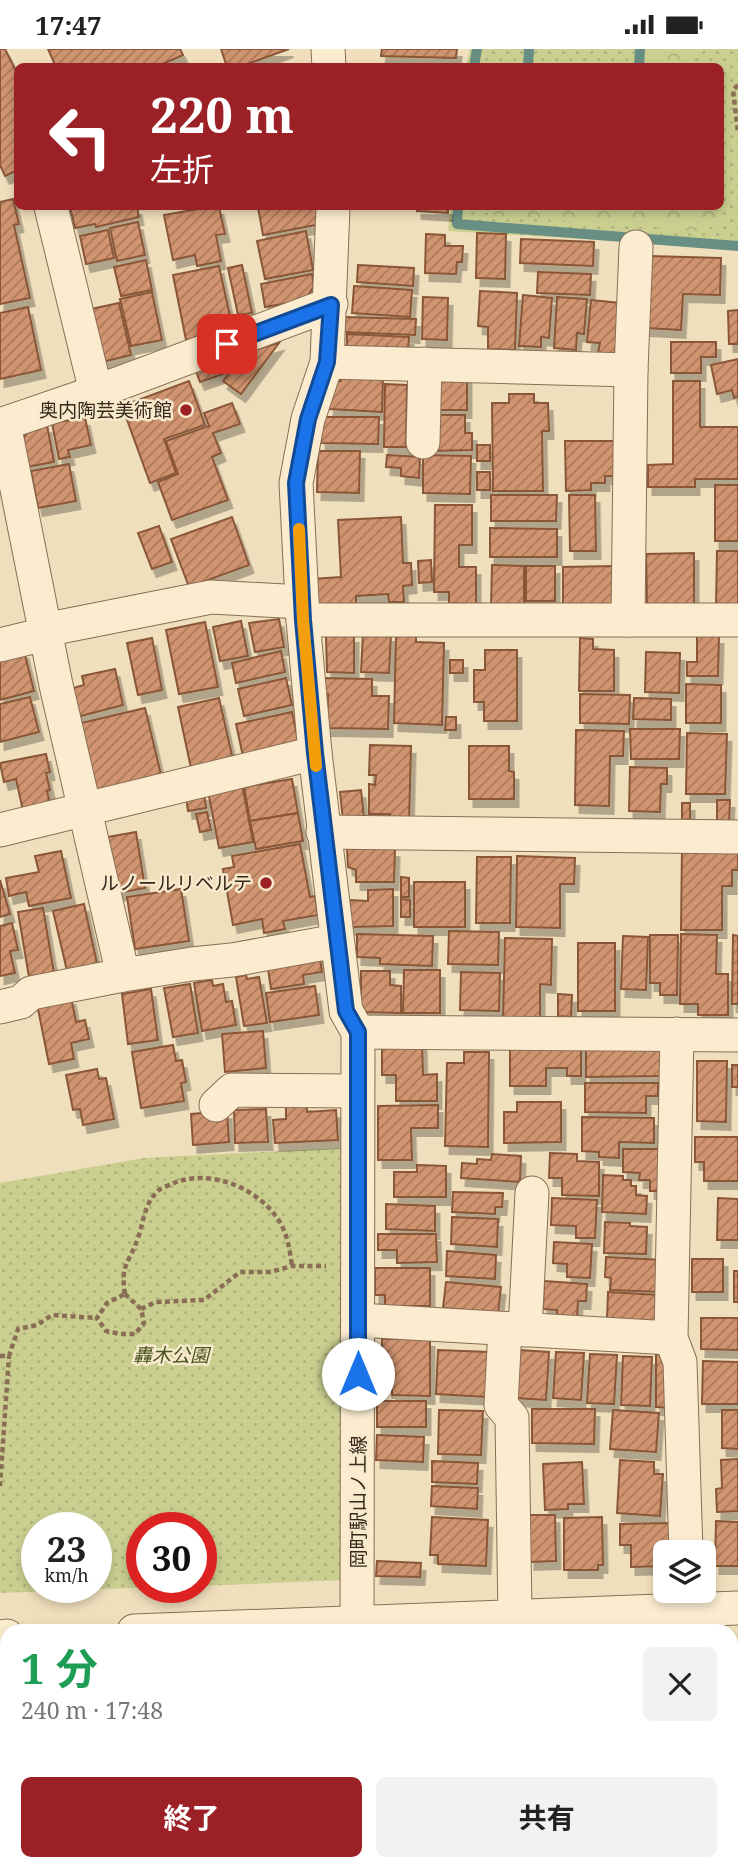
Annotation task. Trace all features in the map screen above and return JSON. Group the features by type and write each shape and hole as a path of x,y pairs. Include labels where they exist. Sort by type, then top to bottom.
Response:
{"street":[{"path":"52,210 96,392"},
{"name":"岡町駅山ノ上線","path":"333,210 327,362 308,419 296,483 302,611 323,832 346,1011 358,1032 357,1624"},
{"path":"628,620 631,370 636,247"},
{"path":"123,975 45,632 2,424 331,305"},
{"path":"327,362 631,370"},
{"path":"423,442 425,363"},
{"path":"0,646 45,632 211,597 302,611 628,620 738,620"},
{"path":"0,830 315,753"},
{"path":"323,832 738,837"},
{"path":"0,1006 21,1002 31,993 123,975 232,960 337,941"},
{"path":"358,1032 738,1035"},
{"path":"677,1034 671,1338 680,1362 686,1540"},
{"path":"216,1105 232,1090 357,1091"},
{"path":"514,1616 512,1418 502,1405 515,1330 532,1193"},
{"path":"358,1320 671,1338"},
{"path":"388,1624 655,1603"},
{"path":"707,1603 738,1608"}],"path":[{"path":"738,85 733,90 738,133"},
{"path":"97,1318 106,1331 120,1334 135,1334 144,1323 141,1309 125,1294 122,1274 138,1238 144,1212 160,1189 184,1179 208,1178 232,1183 258,1198 280,1224 289,1246 292,1266"},
{"path":"141,1309 156,1303 204,1300 240,1272 271,1272 292,1266 358,1266"},
{"path":"97,1318 107,1303 125,1294"},
{"path":"0,1486 9,1356 18,1329 37,1325 52,1315 97,1318"},
{"path":"0,1356 9,1356"}],"green space":[{"path":"470,49 738,49 738,248 448,231 450,210 724,210 724,63 467,63"},
{"path":"646,49 693,49 695,63 646,63"},
{"path":"484,210 718,210 720,220 704,232 490,215"},
{"name":"轟木公園","path":"341,1148 343,1580 217,1585 217,1512 126,1512 126,1588 112,1589 112,1512 21,1512 21,1592 0,1593 0,1183 144,1158"}],"building":[{"path":"0,49 5,49 14,67 14,172 5,176 0,165"},
{"path":"48,49 180,49 183,55 165,63 54,63"},
{"path":"221,49 289,49 250,63 226,63"},
{"path":"382,49 457,49 456,58 381,56"},
{"path":"13,199 19,224 14,225 30,298 0,304 0,202"},
{"path":"71,210 138,210 139,217 96,227 95,224 75,228"},
{"path":"192,210 220,210 225,234 216,235 221,261 197,266 195,255 173,260 164,215"},
{"path":"259,210 318,210 321,224 263,235"},
{"path":"448,210 448,213 417,211"},
{"path":"138,222 145,255 117,261 110,228"},
{"path":"108,230 114,258 86,264 80,236"},
{"path":"306,231 313,270 265,279 257,241"},
{"path":"477,233 506,234 505,279 476,278"},
{"path":"426,234 445,235 445,246 463,246 462,262 457,262 456,274 425,273"},
{"path":"521,239 594,242 593,266 520,263"},
{"path":"649,256 721,258 720,295 683,294 681,330 646,328"},
{"path":"146,260 152,290 121,296 114,267"},
{"path":"242,265 252,313 238,315 228,268"},
{"path":"358,265 414,268 413,286 357,282"},
{"path":"219,266 230,316 208,321 211,336 186,340 173,275"},
{"path":"538,272 591,274 590,295 537,293"},
{"path":"312,274 314,286 305,300 265,307 261,284"},
{"path":"354,286 412,290 410,317 352,313"},
{"path":"480,291 517,293 515,350 488,349 488,327 478,326"},
{"path":"152,292 162,340 131,346 120,299"},
{"path":"523,295 552,298 549,338 541,337 541,347 519,346"},
{"path":"423,297 448,298 447,340 422,339"},
{"path":"557,297 587,299 584,334 577,333 576,350 554,348"},
{"path":"591,300 620,303 615,355 598,353 600,343 587,342"},
{"path":"119,303 131,355 102,362 91,309"},
{"path":"28,307 41,370 0,379 0,313"},
{"path":"738,310 738,344 729,344 728,311"},
{"path":"343,317 416,319 415,335 342,332"},
{"path":"347,334 409,337 408,352 347,350"},
{"path":"671,342 716,342 716,357 701,357 701,373 671,373"},
{"path":"279,343 241,394 223,381 245,352"},
{"path":"738,359 738,397 734,398 732,390 717,394 711,365"},
{"path":"225,360 229,372 200,382 196,371"},
{"path":"437,373 467,373 467,410 431,410"},
{"path":"341,374 383,377 382,412 329,409 331,388 335,381 341,381"},
{"path":"189,381 205,425 164,439 176,473 150,483 122,406"},
{"path":"673,381 700,381 700,427 738,427 738,479 695,479 695,487 648,487 648,465 673,464"},
{"path":"385,384 407,385 406,447 384,447"},
{"path":"509,394 534,394 534,403 548,403 549,431 542,431 543,491 493,491 492,403 509,403"},
{"path":"232,403 240,424 213,433 221,453 212,457 228,500 172,520 158,482 178,474 166,441 209,426 204,413"},
{"path":"432,415 465,415 465,433 472,433 472,450 432,451"},
{"path":"322,417 379,417 378,444 321,443"},
{"path":"85,418 91,445 68,450 70,457 59,459 52,423"},
{"path":"47,425 54,462 26,467 21,443 29,429"},
{"path":"565,441 614,441 614,476 605,476 605,483 591,483 591,490 566,491"},
{"path":"477,445 490,445 490,461 477,461"},
{"path":"318,451 360,451 359,493 317,492"},
{"path":"387,455 420,457 419,478 401,476 401,468 386,467"},
{"path":"423,455 471,456 470,494 423,493"},
{"path":"69,464 76,501 38,508 31,471"},
{"path":"477,472 490,472 490,490 477,490"},
{"path":"715,485 738,485 738,541 715,541"},
{"path":"491,495 557,495 556,521 491,521"},
{"path":"569,495 595,495 596,551 570,551"},
{"path":"435,505 472,505 472,545 459,545 459,567 476,567 476,604 449,603 449,592 434,592"},
{"path":"232,517 249,565 189,587 171,539"},
{"path":"401,517 403,563 411,563 412,585 403,586 404,602 389,602 388,594 356,596 356,605 313,607 312,579 341,577 338,520"},
{"path":"159,526 172,562 152,569 138,533"},
{"path":"490,528 557,529 557,557 490,557"},
{"path":"717,551 738,551 738,607 716,607"},
{"path":"694,553 694,604 647,605 646,554"},
{"path":"431,560 432,582 419,583 418,561"},
{"path":"492,565 524,566 524,607 491,607"},
{"path":"526,566 555,566 555,601 526,601"},
{"path":"613,566 614,605 563,606 563,567"},
{"path":"279,619 284,647 255,652 249,623"},
{"path":"241,621 248,656 220,661 213,627"},
{"path":"205,622 218,687 179,694 166,630"},
{"path":"363,633 391,634 389,673 361,672"},
{"path":"396,634 416,634 416,642 444,643 442,725 394,723"},
{"path":"326,635 354,635 354,673 327,672"},
{"path":"697,636 719,636 718,676 687,676 687,662 697,662"},
{"path":"152,638 162,690 138,695 127,643"},
{"path":"580,638 593,639 593,649 614,650 614,691 579,691"},
{"path":"485,650 517,650 517,721 484,721 484,702 474,702 474,670 485,670"},
{"path":"24,651 34,691 0,700 0,657"},
{"path":"281,651 285,672 236,683 232,663"},
{"path":"646,652 680,653 679,693 645,692"},
{"path":"450,660 463,660 463,673 450,673"},
{"path":"115,669 123,705 73,718 66,690 84,685 82,676"},
{"path":"286,678 292,705 244,716 238,689"},
{"path":"321,678 372,679 372,696 389,696 388,729 327,728 328,694 320,693"},
{"path":"686,684 721,685 721,723 686,723"},
{"path":"580,694 630,695 629,724 580,723"},
{"path":"30,697 39,732 0,742 0,704"},
{"path":"219,698 234,764 192,773 178,707"},
{"path":"634,698 671,699 671,720 633,719"},
{"path":"145,708 163,783 91,801 73,725"},
{"path":"292,712 300,749 244,761 236,724"},
{"path":"446,717 456,717 456,730 445,730"},
{"path":"630,729 680,729 679,759 631,759"},
{"path":"576,730 624,731 623,756 610,756 609,806 575,805"},
{"path":"687,733 727,734 725,794 686,794"},
{"path":"370,745 411,746 409,823 389,822 390,814 369,814 369,784 375,785 376,775 369,775"},
{"path":"469,746 509,746 509,771 514,772 514,799 469,799"},
{"path":"46,754 50,772 46,773 50,790 47,791 51,808 24,815 16,779 4,782 0,763"},
{"path":"630,767 667,768 667,784 661,784 660,812 629,811"},
{"path":"292,779 298,813 250,821 244,787"},
{"path":"242,784 253,842 219,848 208,791"},
{"path":"361,790 364,818 343,820 340,792"},
{"path":"204,793 206,808 188,811 186,796"},
{"path":"717,800 730,800 729,823 717,822"},
{"path":"682,803 690,803 690,819 682,820"},
{"path":"207,812 211,830 200,832 196,814"},
{"path":"298,813 303,841 256,849 250,821"},
{"path":"136,832 145,888 112,894 102,838"},
{"name":"ルノールリベルテ","path":"300,844 310,897 315,896 318,915 283,921 285,929 264,933 262,919 233,925 223,869 234,867 232,856"},
{"path":"682,846 738,847 738,870 732,870 732,886 722,886 722,930 681,930"},
{"path":"347,849 395,849 394,882 356,882 356,870 348,867"},
{"path":"61,851 71,898 29,906 26,892 9,896 6,878 39,872 35,856"},
{"path":"517,856 575,858 574,884 560,884 560,928 516,927"},
{"path":"477,857 511,857 510,923 476,923"},
{"path":"401,877 409,878 409,897 401,897"},
{"path":"0,880 10,914 0,917"},
{"path":"414,882 465,882 465,927 414,927"},
{"path":"181,889 189,941 135,949 127,897"},
{"path":"393,889 393,926 350,927 350,900 368,901 368,890"},
{"path":"401,899 410,900 410,917 401,917"},
{"path":"84,904 98,968 68,975 53,911"},
{"path":"43,908 54,973 29,977 18,912"},
{"path":"12,923 18,950 10,951 15,973 0,976 0,926"},
{"path":"449,931 499,932 498,965 448,964"},
{"path":"357,934 433,936 432,966 380,964 380,958 357,957"},
{"path":"681,934 717,935 716,974 728,974 728,1015 698,1015 698,1004 680,1004"},
{"path":"650,935 678,935 677,995 660,995 660,983 650,983"},
{"path":"733,935 738,936 738,1004 732,1004"},
{"path":"623,936 648,937 646,990 621,989"},
{"path":"505,938 552,939 551,985 540,984 540,1019 503,1018"},
{"path":"578,943 615,943 615,1011 578,1011"},
{"path":"319,953 322,972 303,975 304,984 271,989 267,962"},
{"path":"404,970 440,970 440,1013 403,1013"},
{"path":"361,971 390,971 390,985 401,986 401,1013 361,1012"},
{"path":"461,972 500,973 499,1011 460,1010"},
{"path":"246,975 247,979 259,977 267,1023 244,1026 236,977"},
{"path":"212,980 213,986 223,984 226,1002 232,1001 236,1025 202,1031 194,983"},
{"path":"190,984 198,1033 173,1037 164,988"},
{"path":"315,986 319,1015 270,1022 266,993"},
{"path":"151,989 158,1040 128,1044 122,994"},
{"path":"558,994 572,995 571,1017 558,1016"},
{"path":"71,997 76,1022 85,1020 89,1039 71,1043 74,1059 49,1064 37,1004"},
{"path":"263,1031 266,1068 225,1072 222,1034"},
{"path":"510,1042 581,1042 581,1076 567,1076 567,1068 546,1068 546,1086 510,1086"},
{"path":"382,1043 422,1043 423,1075 437,1074 437,1101 396,1101 396,1075 382,1075"},
{"path":"173,1045 176,1061 182,1060 186,1082 181,1083 184,1101 141,1108 132,1052"},
{"path":"586,1045 660,1045 660,1076 586,1077"},
{"path":"464,1052 489,1052 488,1147 445,1146 447,1063 464,1063"},
{"path":"697,1061 727,1061 726,1122 697,1121"},
{"path":"732,1065 738,1065 738,1087 732,1087"},
{"path":"97,1069 99,1079 106,1078 114,1119 83,1125 80,1109 73,1110 66,1075"},
{"path":"585,1083 658,1083 658,1096 646,1096 646,1113 585,1112"},
{"path":"517,1102 561,1102 561,1142 504,1143 504,1112 517,1112"},
{"path":"307,1103 307,1112 336,1110 338,1140 275,1143 273,1120 286,1119 286,1104"},
{"path":"438,1105 438,1128 411,1128 412,1160 378,1160 378,1106"},
{"path":"266,1109 268,1142 235,1143 234,1110"},
{"path":"227,1111 229,1142 193,1145 191,1114"},
{"path":"582,1117 654,1118 654,1143 619,1142 619,1158 599,1157 599,1152 582,1151"},
{"path":"695,1137 738,1137 738,1181 704,1181 704,1162 695,1162"},
{"path":"623,1149 666,1149 666,1191 650,1191 650,1180 639,1180 640,1173 623,1172"},
{"path":"550,1153 577,1154 577,1161 599,1162 599,1196 562,1195 562,1178 549,1178"},
{"path":"492,1154 521,1156 520,1182 461,1178 462,1163 477,1164 477,1159 491,1160"},
{"path":"417,1165 446,1166 446,1197 394,1197 394,1172 417,1172"},
{"path":"603,1175 623,1176 623,1180 631,1180 631,1186 636,1186 636,1195 647,1196 646,1214 602,1212"},
{"path":"453,1192 503,1193 502,1207 495,1207 495,1214 452,1212"},
{"path":"552,1198 597,1200 595,1238 576,1238 576,1226 551,1225"},
{"path":"718,1198 738,1199 738,1240 717,1240"},
{"path":"386,1204 435,1206 435,1231 386,1229"},
{"path":"452,1217 498,1219 497,1247 451,1244"},
{"path":"605,1222 647,1227 646,1254 604,1253"},
{"path":"378,1234 436,1234 437,1262 397,1263 397,1250 378,1250"},
{"path":"554,1242 592,1244 590,1278 567,1277 567,1264 553,1263"},
{"path":"447,1251 496,1255 495,1279 446,1276"},
{"path":"606,1257 663,1260 662,1292 610,1290 611,1278 605,1277"},
{"path":"692,1259 723,1259 723,1292 692,1292"},
{"path":"375,1268 430,1268 430,1306 385,1306 385,1295 375,1295"},
{"path":"734,1271 738,1271 738,1302 734,1302"},
{"path":"544,1281 587,1284 586,1301 578,1301 577,1318 557,1317 557,1310 543,1309"},
{"path":"446,1282 501,1287 498,1313 443,1308"},
{"path":"608,1292 659,1295 657,1323 607,1319"},
{"path":"701,1318 738,1318 738,1350 701,1349"},
{"path":"382,1339 430,1339 430,1396 392,1395 392,1390 388,1390 388,1380 382,1380"},
{"path":"438,1350 489,1352 487,1397 436,1394"},
{"path":"519,1350 549,1352 546,1400 516,1398"},
{"path":"556,1352 584,1353 581,1400 553,1398"},
{"path":"590,1354 617,1355 614,1404 587,1403"},
{"path":"656,1354 665,1354 672,1408 656,1407"},
{"path":"623,1356 652,1357 650,1406 621,1405"},
{"path":"703,1361 738,1362 738,1404 702,1404"},
{"path":"377,1401 426,1401 426,1427 377,1427"},
{"path":"532,1409 595,1409 594,1444 532,1443"},
{"path":"439,1410 483,1411 481,1455 438,1454"},
{"path":"613,1410 659,1413 656,1452 610,1449"},
{"path":"722,1410 738,1410 738,1449 722,1448"},
{"path":"377,1435 424,1437 423,1462 376,1460"},
{"path":"738,1459 738,1511 717,1512 716,1489 722,1488 721,1460"},
{"path":"620,1460 654,1462 654,1474 663,1474 660,1516 617,1513"},
{"path":"432,1461 478,1463 477,1484 432,1482"},
{"path":"582,1462 584,1504 568,1504 568,1509 545,1510 543,1464"},
{"path":"432,1486 478,1488 477,1509 431,1506"},
{"path":"529,1515 555,1515 556,1561 530,1562"},
{"path":"432,1517 488,1520 486,1566 438,1564 438,1555 430,1555"},
{"path":"602,1517 603,1565 598,1565 598,1570 564,1570 564,1518"},
{"path":"716,1521 738,1522 738,1566 716,1566"},
{"path":"669,1523 670,1540 653,1540 653,1566 631,1567 631,1545 620,1545 620,1524"},
{"path":"377,1561 421,1563 420,1577 376,1576"}],"waterway":[{"path":"475,63 477,49"},
{"path":"528,63 529,49"},
{"path":"639,63 640,49"},
{"path":"458,210 457,224 738,246"}],"slow traffic":[{"path":"299,529 303,620 316,766"}],"place":[{"name":"奥内陶芸美術館","path":"186,410"},
{"name":"ルノールリベルテ","path":"266,883"}],"route":[{"path":"227,344 331,305 327,362 308,419 296,483 303,620 317,780 346,1011 358,1032 358,1374"}]}
